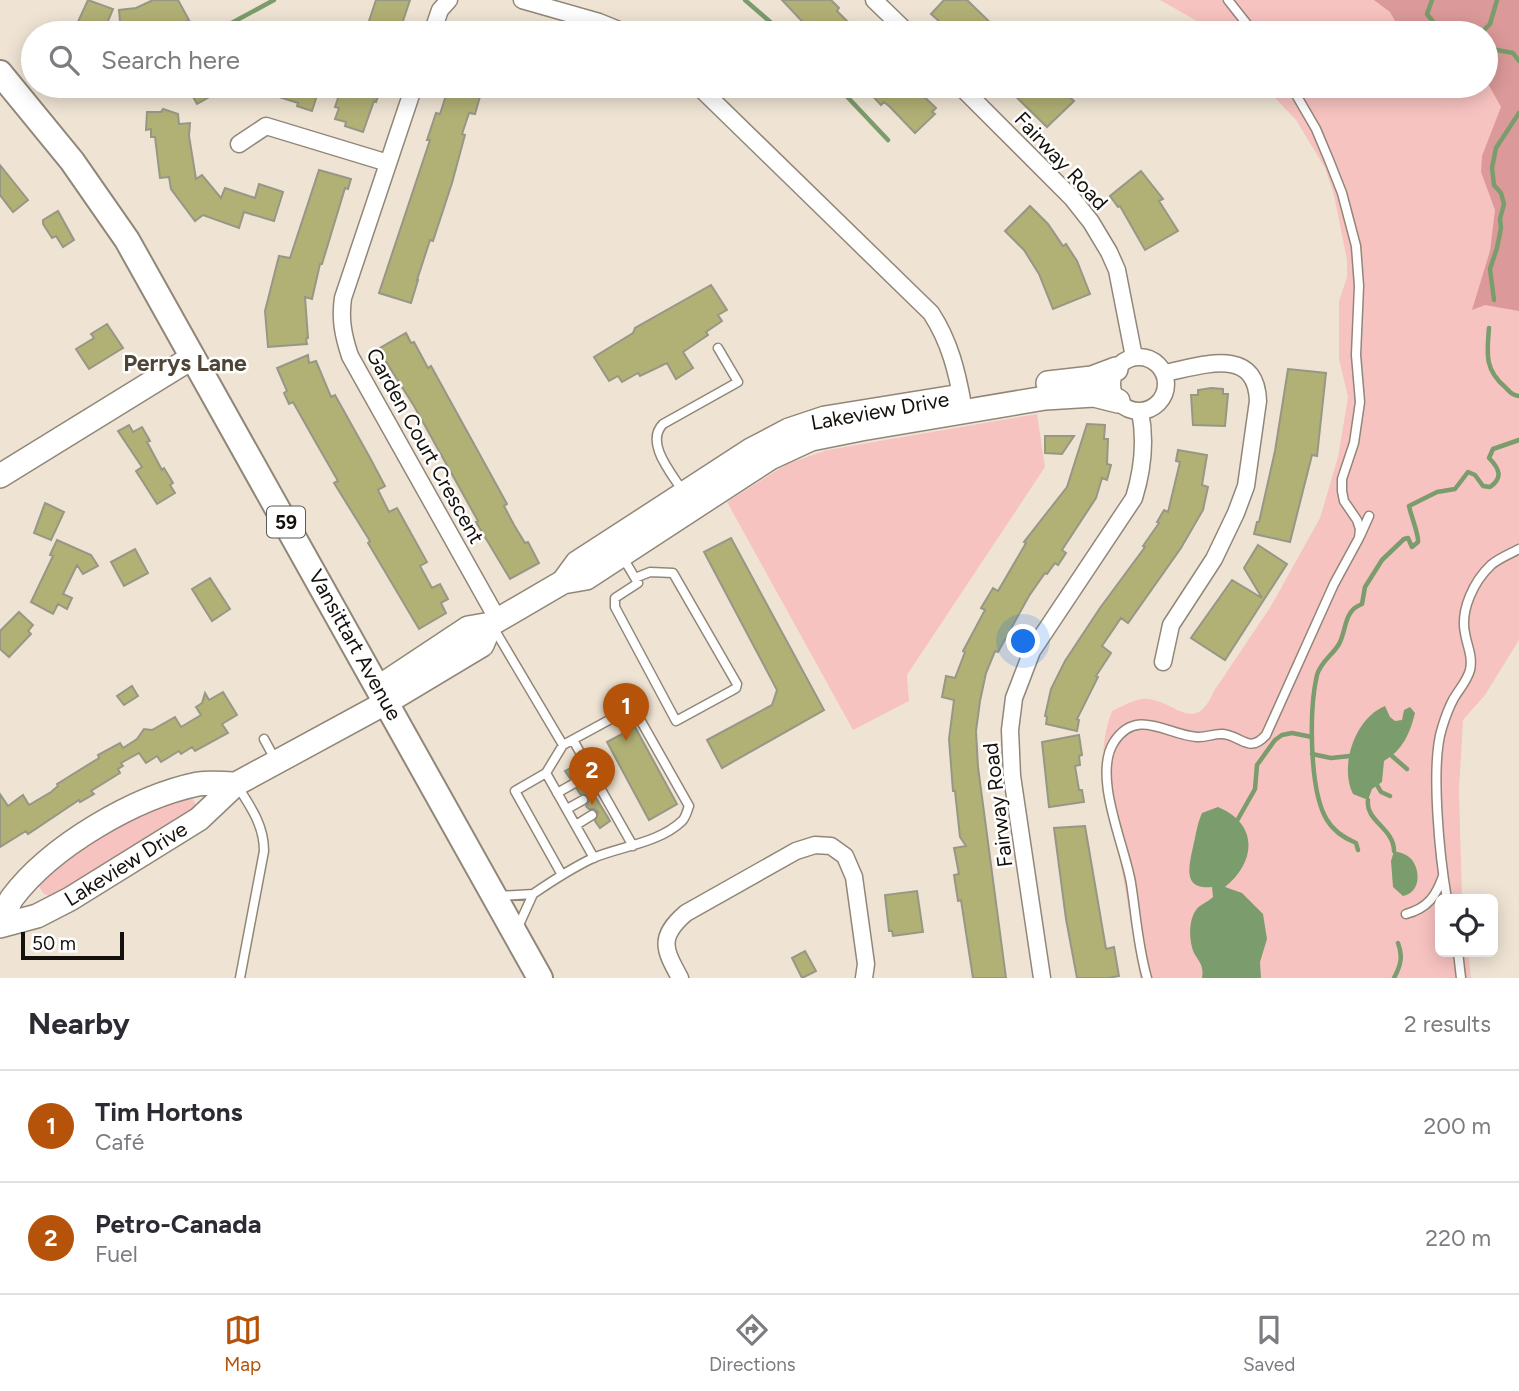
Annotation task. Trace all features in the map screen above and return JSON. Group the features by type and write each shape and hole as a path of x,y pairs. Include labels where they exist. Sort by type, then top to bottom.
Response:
{"main road":[{"name":"Vansittart Avenue","path":"0,73 21,97"},
{"name":"Vansittart Avenue","path":"22,98 127,240 540,978"}],"street":[{"path":"436,21 440,10 449,0"},
{"path":"522,0 596,21"},
{"path":"874,0 896,21"},
{"name":"Garden Court Crescent","path":"410,98 343,298 343,338 494,622"},
{"path":"710,98 931,313 944,333 951,351 962,404"},
{"name":"Fairway Road","path":"972,98 1072,198 1109,252 1117,270 1125,363"},
{"path":"239,144 266,126 388,163"},
{"path":"0,476 193,357"},
{"path":"1147,358 1165,373 1166,384 1161,400 1155,405 1140,411 1132,410 1118,401 1112,386 1125,363 1147,358"},
{"name":"Lakeview Drive","path":"962,404 1092,378 1125,363"},
{"path":"1163,662 1171,625 1214,559 1236,513 1246,485 1258,401 1258,388 1254,378 1238,365 1214,364 1165,373"},
{"name":"Lakeview Drive","path":"2,925 37,916 70,899 199,818 236,784 276,762 383,694 482,645 494,622 564,582 577,563 617,548 688,500 770,439 807,423 962,404 1065,396 1102,396 1118,401"},
{"name":"Fairway Road","path":"1042,978 1012,776 1010,730 1013,707 1031,651 1134,498 1143,460 1144,431 1140,411"},
{"name":"Lakeview Drive","path":"2,925 11,899 39,868 112,818 144,801 202,783 236,784"},
{"path":"680,978 666,953 665,942 673,925 686,913 796,851 815,845 831,846 845,856 853,877 866,964 864,978"}],"lane":[{"path":"1228,0 1245,21"},
{"path":"1298,98 1316,129 1342,193 1356,246 1359,286 1356,355 1360,402 1354,443 1342,480 1342,491 1344,501 1357,520 1359,538"},
{"path":"688,500 658,448 657,434 663,424 738,382 718,348"},
{"path":"1147,978 1129,872 1109,799 1108,764 1112,745 1123,732 1142,724 1192,737 1223,734 1249,744 1259,742 1266,735 1291,675 1369,516"},
{"path":"617,548 635,578 638,583 615,598 615,607 677,721 736,688 737,684 674,573 650,572 635,578"},
{"path":"1446,894 1438,748 1446,717 1467,679 1471,666 1471,653 1465,632 1465,610 1482,576 1499,559 1519,549"},
{"path":"494,622 563,745"},
{"path":"494,896 533,894 594,858 634,846 684,820 689,806 633,707 563,745 546,773 515,791 562,875"},
{"path":"264,739 276,762"},
{"path":"573,740 597,792 634,846"},
{"path":"546,773 594,858"},
{"path":"236,784 264,838 264,851 240,978"},
{"path":"557,793 573,784"},
{"path":"567,809 583,800"},
{"path":"576,825 592,815"},
{"path":"1406,914 1417,911 1431,900 1443,874"},
{"path":"515,933 533,894"},
{"path":"1459,957 1461,978"}],"shaded area":[{"path":"1160,0 1519,0 1519,640 1485,695 1463,720 1459,790 1462,894 1435,894 1435,957 1469,957 1471,978 1140,978 1105,791 1103,751 1112,711 1140,699 1160,702 1193,714 1207,704 1271,606 1320,518 1338,457 1348,397 1339,359 1339,301 1347,277 1347,260 1334,195 1325,168 1296,120 1275,98 1498,98 1498,21 1197,21"},
{"path":"1374,0 1519,0 1519,311 1485,305 1472,310 1490,251 1495,210 1481,172 1482,156 1501,107 1496,98 1498,21 1395,21 1390,12"},
{"path":"1037,414 1045,467 907,675 909,701 853,730 727,502 787,464 827,450"},
{"path":"1385,706 1395,721 1402,720 1404,710 1410,707 1415,713 1405,740 1396,752 1384,761 1382,782 1372,789 1368,800 1353,794 1349,783 1349,757 1352,744 1365,721"},
{"path":"192,797 195,809 52,898 43,893 39,886 41,878 54,865 148,807"},
{"path":"1218,807 1241,823 1246,833 1247,855 1243,866 1225,887 1242,893 1263,914 1267,939 1260,962 1261,978 1202,978 1202,967 1192,948 1190,932 1193,915 1213,897 1212,887 1202,887 1192,881 1190,862 1202,813"},
{"path":"1394,851 1410,858 1417,873 1415,888 1403,896 1393,887 1391,861"}],"building":[{"path":"88,0 113,9 108,21 78,21"},
{"path":"153,0 178,0 189,20 120,21 119,10 136,8"},
{"path":"376,0 410,0 403,21 369,21"},
{"path":"782,0 831,0 847,21 802,21"},
{"path":"944,0 967,0 989,21 939,21 931,14"},
{"path":"194,98 208,98 197,104"},
{"path":"282,98 316,98 312,111 297,106 298,103"},
{"path":"338,98 378,98 363,132 345,126 346,122 335,119 339,108 335,107"},
{"path":"445,98 480,98 475,114 469,113 452,183 433,241 430,240 411,303 379,293 430,140 427,140 436,113 440,114"},
{"path":"874,98 926,98 936,108 932,112 935,114 915,133 884,102 881,105"},
{"path":"1017,98 1071,98 1074,101 1047,127"},
{"path":"163,109 178,114 179,124 190,123 189,136 196,179 202,175 221,198 225,188 255,198 259,184 283,192 274,221 244,212 239,228 203,215 195,221 171,189 169,177 160,178 155,137 151,137 151,129 146,130 147,112 161,112"},
{"path":"0,165 28,200 13,212 0,195"},
{"path":"319,170 351,179 348,189 345,188 320,264 312,299 305,297 307,344 268,347 265,311 279,256 290,258"},
{"path":"1141,171 1163,199 1159,201 1178,231 1145,250 1120,206 1118,207 1110,196"},
{"path":"1030,206 1048,224 1063,246 1066,244 1077,261 1090,294 1053,309 1039,274 1024,250 1005,231"},
{"path":"58,211 74,240 63,247 56,236 52,238 43,224 43,220"},
{"path":"711,285 727,310 718,315 722,321 706,332 708,335 683,352 693,368 676,379 667,363 622,382 618,376 609,381 594,357 633,333 635,328"},
{"path":"107,324 123,348 89,369 76,349 94,338 91,334"},
{"path":"406,333 428,368 431,366 507,504 504,506 514,525 525,543 528,542 539,563 510,579 414,406 378,349"},
{"path":"308,355 309,363 316,361 331,397 335,395 385,486 378,490 389,512 397,508 427,562 420,566 432,588 440,584 448,599 441,603 446,613 419,629 334,483 338,481 293,402 289,404 284,393 287,391 277,368"},
{"path":"1288,369 1326,373 1317,456 1312,455 1290,542 1254,534 1275,451"},
{"path":"1223,389 1223,394 1228,394 1225,426 1193,425 1191,395 1198,395 1198,390"},
{"path":"1087,424 1105,425 1104,439 1108,439 1107,464 1111,465 1107,480 1102,478 1096,498 1062,550 1066,553 1058,565 1055,563 1047,574 1045,573 998,652 995,651 986,673 980,701 976,731 978,767 1006,978 973,978 961,900 958,901 954,875 959,874 954,848 966,846 960,837 953,791 949,739 954,700 942,697 946,676 955,678 965,652 963,651 985,610 981,608 993,588 998,591 1026,543 1024,542 1067,487"},
{"path":"129,425 133,432 142,427 162,470 164,468 173,483 170,485 175,493 157,504 136,471 142,467 118,431"},
{"path":"1045,436 1074,436 1062,454 1045,453"},
{"path":"1178,450 1207,455 1202,485 1208,487 1203,510 1181,548 1128,623 1121,618 1102,646 1111,653 1096,676 1098,677 1077,719 1077,731 1046,724 1045,716 1051,689 1065,661 1145,547 1143,546 1159,523 1157,522 1164,510 1168,512 1180,462 1176,461"},
{"path":"45,503 64,512 51,540 34,533"},
{"path":"731,538 824,710 722,768 707,740 772,705 777,690 704,552"},
{"path":"57,540 91,555 98,566 83,574 77,565 63,594 72,598 67,609 58,604 53,614 31,602 53,556 50,555"},
{"path":"1258,545 1287,564 1225,660 1191,638 1232,580 1262,598 1244,568"},
{"path":"135,549 148,573 124,586 111,562"},
{"path":"210,578 230,609 212,621 192,589"},
{"path":"19,612 33,625 28,631 31,634 9,657 0,649 0,631"},
{"path":"132,686 138,696 124,705 117,696"},
{"path":"223,692 237,715 222,724 228,733 195,751 192,747 181,754 179,751 161,762 157,756 146,763 139,753 121,763 123,766 118,769 120,773 91,791 94,794 80,802 79,800 28,834 26,831 0,847 0,794 8,806 23,795 29,805 99,758 98,755 120,743 123,748 137,739 144,729 152,730 175,717 181,727 201,715 196,707 202,703 205,693 209,700"},
{"path":"635,727 677,804 649,820 607,742"},
{"path":"1079,735 1082,755 1079,756 1080,765 1075,766 1084,802 1049,807 1042,742"},
{"path":"576,765 610,821 600,828 595,821 598,812 586,806 588,796 580,794 577,789 578,780 570,778 565,771"},
{"path":"1085,826 1106,949 1114,947 1119,976 1077,978 1054,828"},
{"path":"917,891 923,932 893,936 892,931 889,931 885,895"},
{"path":"805,951 816,971 802,978 792,958"}],"waterway":[{"path":"235,21 274,0"},
{"path":"745,0 769,21"},
{"path":"1432,0 1427,14 1432,21"},
{"path":"1491,21 1497,0"},
{"path":"1498,50 1513,53 1519,61"},
{"path":"848,98 888,140"},
{"path":"1494,300 1490,269 1497,248 1504,204 1501,193 1494,185 1492,168 1496,148 1519,113"},
{"path":"1489,328 1488,360 1493,374 1511,393 1519,396"},
{"path":"1358,850 1356,843 1340,834 1327,820 1317,790 1312,749 1317,675 1342,639 1348,616 1362,604 1365,587 1382,560 1404,539 1408,538 1412,547 1418,542 1409,506 1437,492 1455,489 1468,472 1475,475 1483,486 1490,487 1498,477 1498,470 1489,458 1493,449 1519,440"},
{"path":"1238,819 1255,789 1257,765 1275,740 1292,733 1312,737"},
{"path":"1312,754 1331,758 1350,756"},
{"path":"1392,756 1407,769"},
{"path":"1377,785 1381,792 1390,796"},
{"path":"1368,800 1371,814 1390,836 1394,851"},
{"path":"1394,978 1400,960 1398,943"}],"place":[{"name":"Tim Hortons","path":"626,741"},
{"name":"Petro-Canada","path":"592,805"}],"district":[{"name":"Perrys Lane","path":"185,363"}]}
